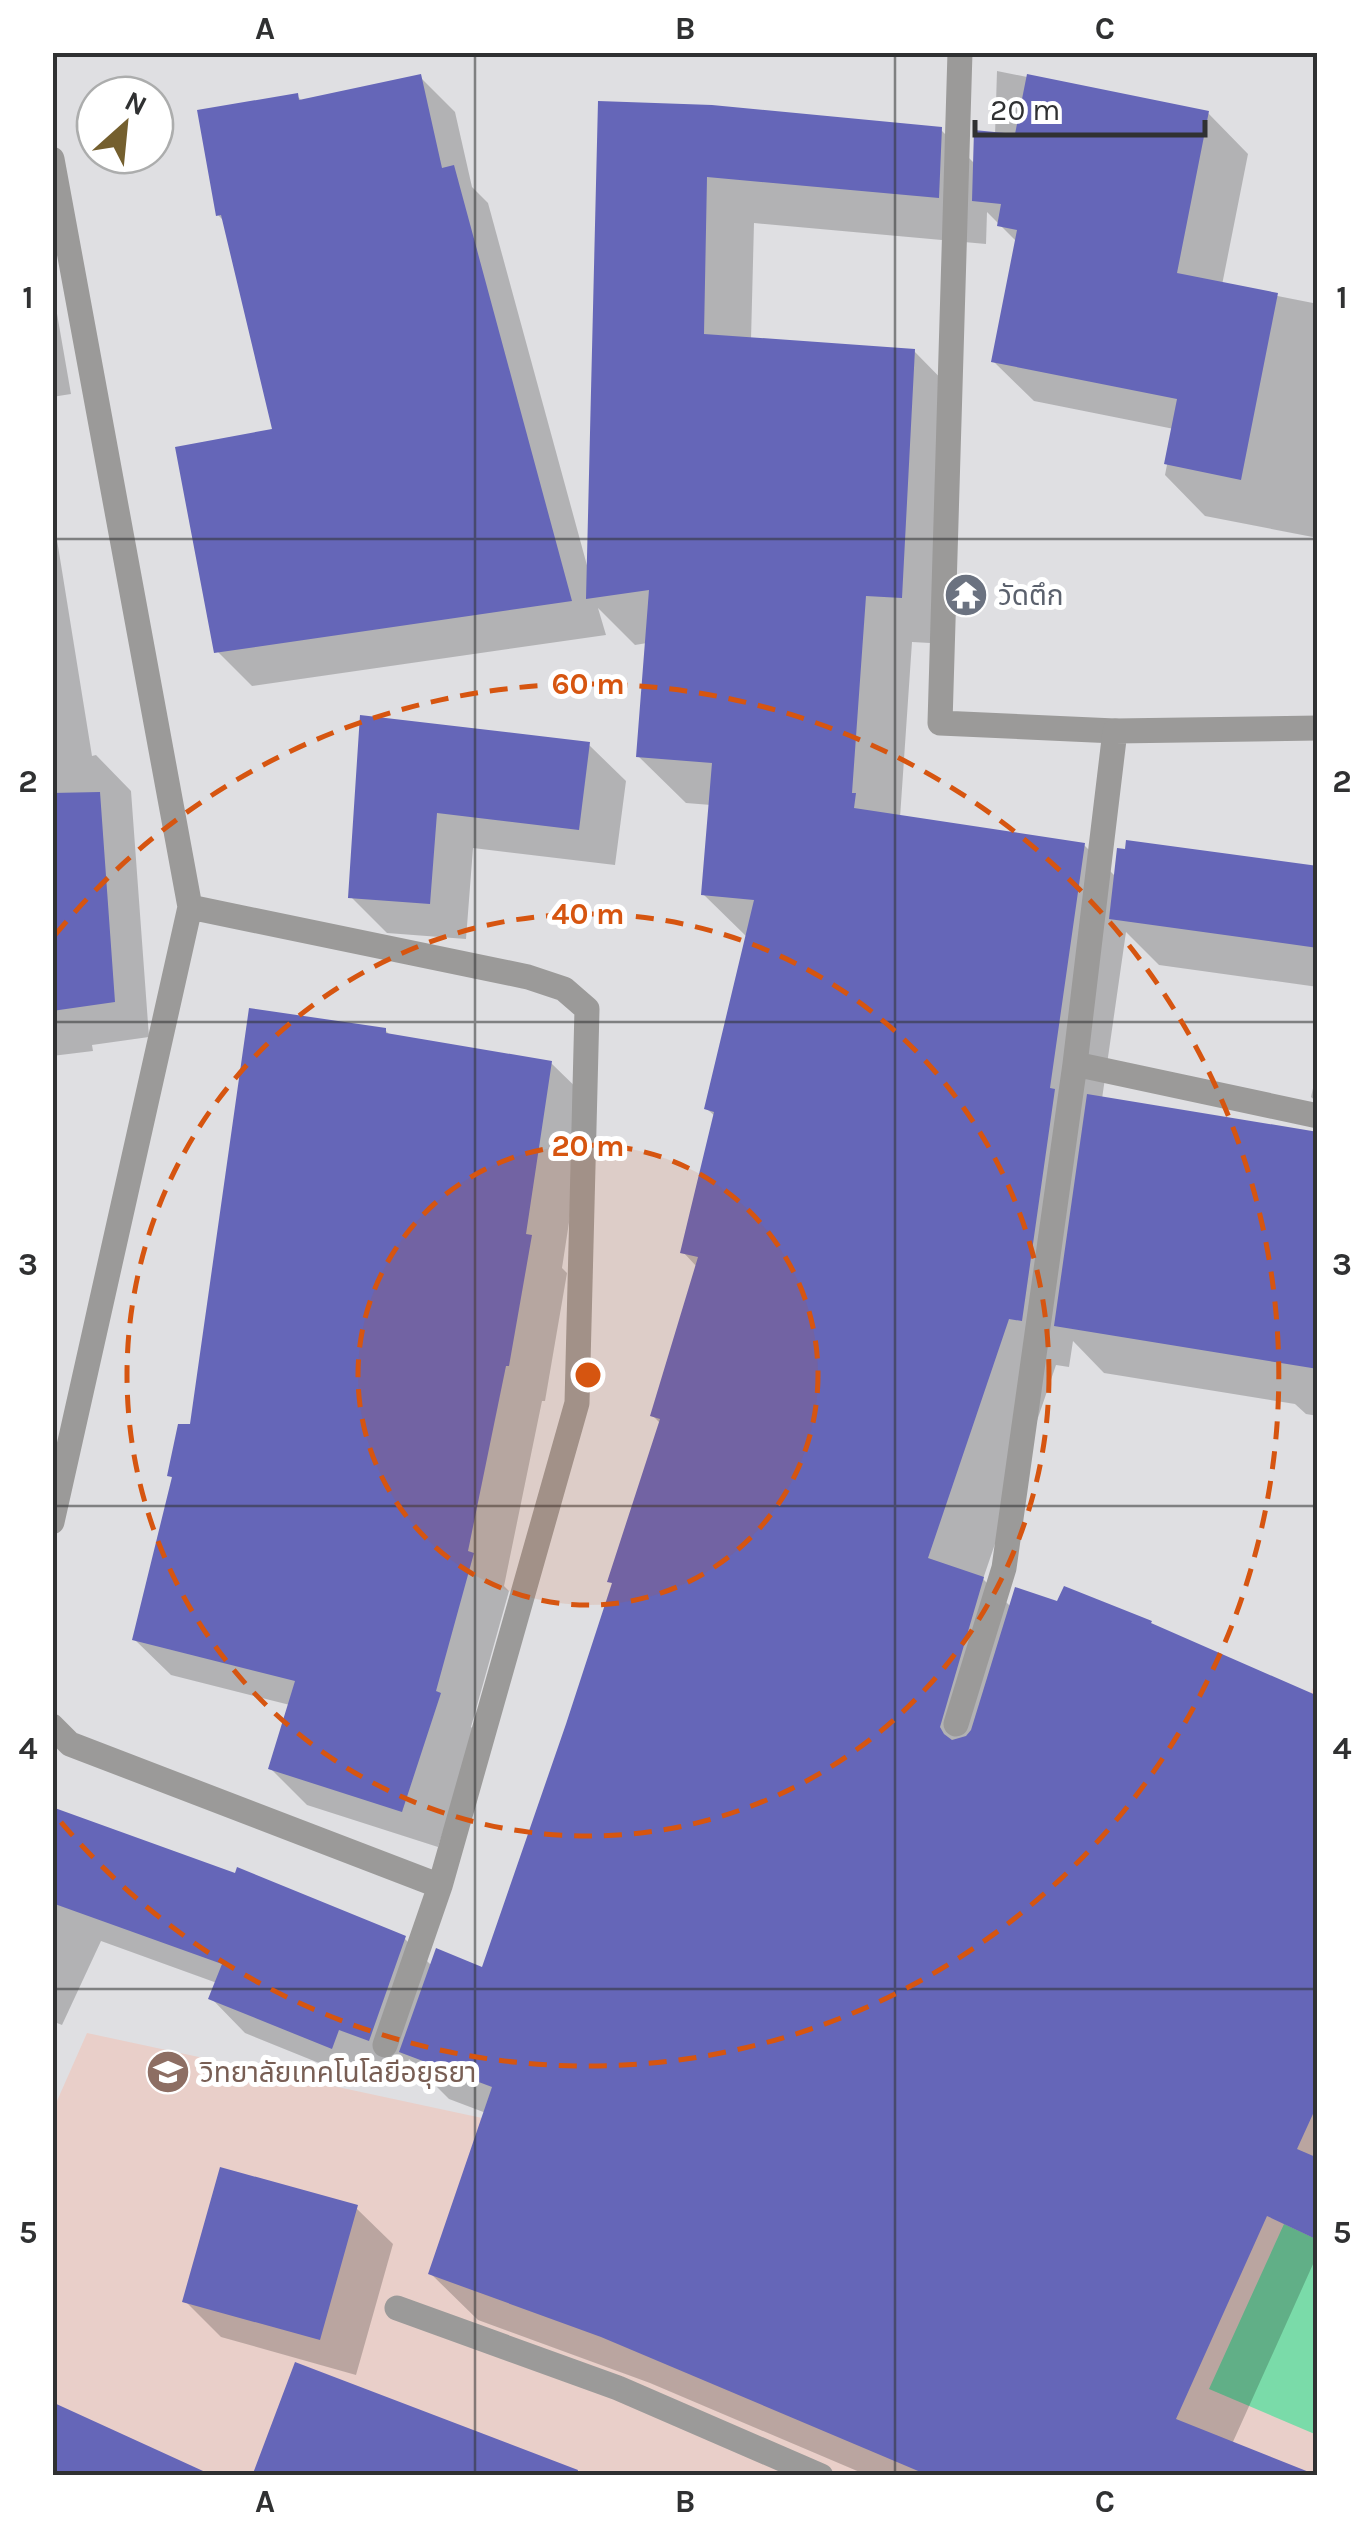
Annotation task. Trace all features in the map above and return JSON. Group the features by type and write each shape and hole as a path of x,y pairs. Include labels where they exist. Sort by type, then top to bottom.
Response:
{"street":[{"path":"960,52 940,724 1115,731 1318,728"},
{"path":"52,159 190,907 52,1522"},
{"path":"956,1724 1004,1568 1075,1064 1115,731"},
{"path":"190,907 528,977 564,989 587,1010 577,1404 440,1886 385,2045"},
{"path":"1075,1064 1318,1116"},
{"path":"52,1726 70,1744 440,1886"},
{"path":"397,2308 618,2388 821,2476"}],"shaded area":[{"name":"วิทยาลัยเทคโนโลยีอยุธยา","path":"1317,1679 1317,2475 53,2476 53,2110 87,2033 636,2151 1032,2299"}],"green space":[{"path":"1284,2224 1314,2238 1317,2231 1317,2435 1209,2389"}],"building":[{"path":"421,74 442,168 454,165 572,601 214,653 175,447 272,429 221,215 216,216 197,110 298,93 299,100"},
{"path":"1027,74 1209,111 1177,273 1278,293 1241,480 1164,464 1177,399 991,362 1017,230 997,226 1001,204 972,201 974,130 1015,134"},
{"path":"598,101 712,105 942,127 939,198 707,177 704,334 915,349 902,598 866,596 854,808 1085,843 1022,1321 1009,1319 928,1558 984,1577 940,1727 952,1740 971,1730 1015,1587 1057,1601 1064,1586 1318,1696 1318,2103 1297,2149 1318,2158 1318,2240 1267,2216 1176,2419 1309,2472 1308,2476 930,2476 601,2337 428,2274 492,2087 399,2052 436,1948 482,1967 612,1583 607,1582 660,1419 650,1416 698,1257 680,1253 714,1112 704,1109 754,900 701,895 712,763 636,757 649,590 586,599"},
{"path":"360,715 590,742 579,830 437,813 430,904 348,898"},
{"path":"100,792 115,1002 52,1011 52,793"},
{"path":"1126,840 1318,866 1318,948 1109,919 1117,848 1125,849"},
{"path":"249,1008 386,1028 386,1033 552,1061 526,1234 532,1235 509,1366 468,1551 474,1553 436,1691 441,1693 402,1812 268,1769 295,1681 132,1640 172,1477 167,1476 178,1424 190,1424"},
{"path":"1087,1094 1318,1132 1318,1369 1054,1326"},
{"path":"52,1807 235,1873 237,1867 406,1936 369,2041 339,2030 332,2049 208,1999 222,1964 52,1903"},
{"path":"220,2167 358,2205 320,2340 182,2302"},
{"path":"295,2362 578,2470 577,2476 252,2476"},
{"path":"52,2402 214,2476 52,2476"}],"place":[{"name":"วัดตึก","path":"966,595"},
{"name":"วิทยาลัยเทคโนโลยีอยุธยา","path":"168,2072"}]}
